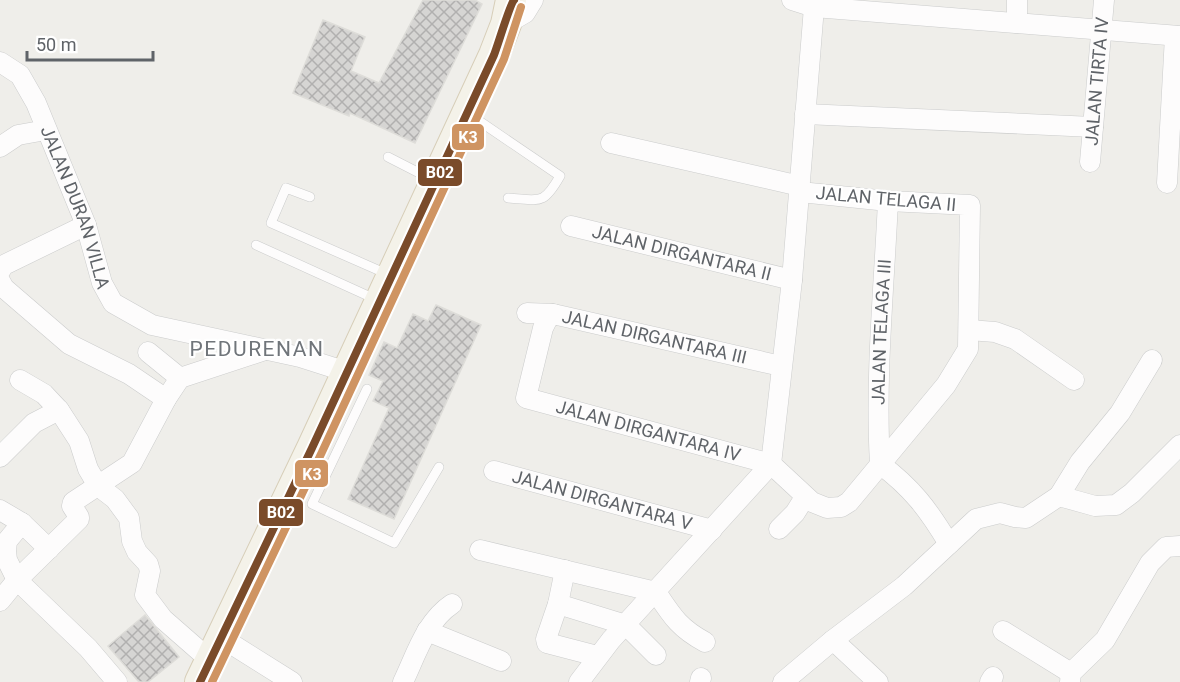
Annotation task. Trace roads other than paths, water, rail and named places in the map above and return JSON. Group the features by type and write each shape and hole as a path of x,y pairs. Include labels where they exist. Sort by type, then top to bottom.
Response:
{"main road":[{"path":"211,660 320,459 354,387 386,289 515,6"}],"street":[{"path":"792,0 826,5 927,8 1017,23 1178,36 1167,183"},
{"path":"1017,0 1017,23"},
{"name":"JALAN TIRTA IV","path":"1090,162 1104,0"},
{"path":"579,682 597,656 771,464 792,280 805,114 826,5"},
{"name":"JALAN DURAN VILLA","path":"0,62 20,75 28,87 86,225 102,283 113,303 152,325 300,357 354,387"},
{"path":"805,114 1092,127"},
{"path":"0,147 18,135 46,130"},
{"name":"JALAN TELAGA II","path":"611,142 800,189 888,201 970,205 968,349 946,386 849,502 841,507 827,508 805,497"},
{"name":"JALAN TELAGA III","path":"880,464 879,386 888,201"},
{"path":"0,271 4,265 86,225"},
{"name":"JALAN DIRGANTARA II","path":"571,226 792,280"},
{"path":"0,281 4,288 69,344 129,374 166,399"},
{"name":"JALAN DIRGANTARA III","path":"527,313 553,314 781,366"},
{"name":"JALAN DIRGANTARA IV","path":"553,314 543,328 525,398 771,464"},
{"path":"969,330 995,332 1015,339 1074,380"},
{"path":"0,602 17,580 79,519 72,506 73,502 132,463 166,399 180,378 265,350"},
{"path":"148,352 180,378"},
{"path":"783,682 833,640 904,586 976,519 1000,513 1026,518 1059,496 1080,462 1120,413 1152,360"},
{"path":"20,380 44,394 59,410 79,441 88,469 98,486 115,499 129,518 132,541 137,552 148,564 150,571 145,595 163,619 211,660 292,682"},
{"path":"0,457 34,423 59,410"},
{"path":"1059,496 1095,506 1116,504 1132,493 1180,445"},
{"path":"771,464 805,497 795,513 779,529"},
{"path":"880,464 910,488 949,544"},
{"name":"JALAN DIRGANTARA V","path":"494,471 712,530"},
{"path":"0,510 22,523 49,549"},
{"path":"22,523 7,541 6,551 7,560 17,580 88,648 117,682"},
{"path":"1003,631 1070,677 1105,640 1150,563 1166,547 1180,546"},
{"path":"480,550 656,592 674,619 687,632 705,642"},
{"path":"565,570 558,603 546,639 547,643 597,656"},
{"path":"558,603 626,624 656,655"},
{"path":"403,682 427,631 442,611 452,604"},
{"path":"427,631 501,662"},
{"path":"833,640 878,682"}],"lane":[{"path":"467,113 560,176 549,196 539,200 508,198"},
{"path":"388,157 436,181"},
{"path":"310,198 286,188 271,223 386,289"},
{"path":"256,245 386,289"},
{"path":"320,459 312,504 394,543 439,467"}],"district":[{"name":"PEDURENAN","path":"257,349"}]}
